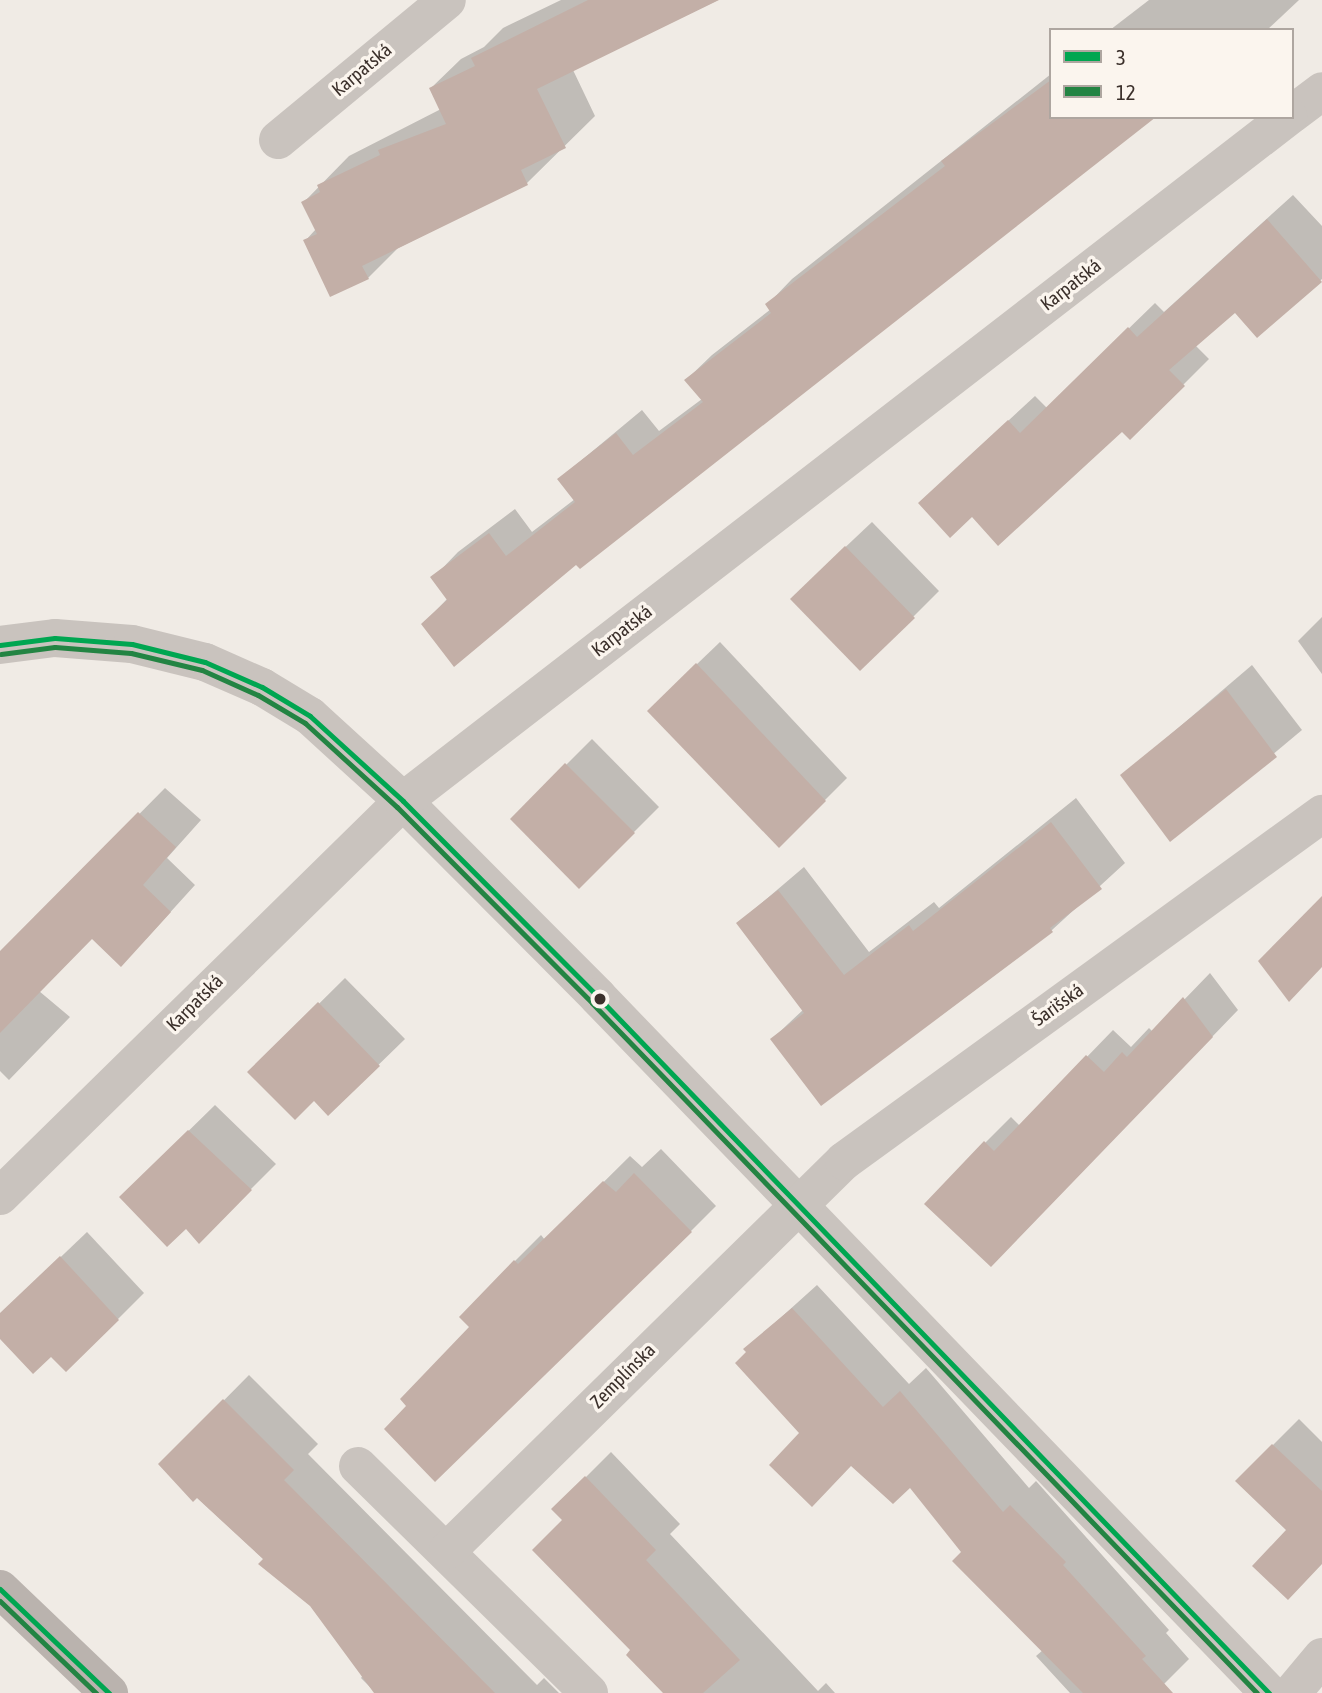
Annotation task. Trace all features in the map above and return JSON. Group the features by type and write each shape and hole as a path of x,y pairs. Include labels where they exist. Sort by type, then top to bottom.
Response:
{"main road":[{"path":"0,1589 109,1693"}],"street":[{"name":"Karpatská","path":"278,140 447,0"},
{"name":"Karpatská","path":"1294,113 1322,91"},
{"name":"Karpatská","path":"0,1196 403,801 1286,119"},
{"path":"0,645 55,638 132,644 205,662 262,687 310,716 403,801 798,1202 1269,1693"},
{"name":"Šarišská","path":"798,1202 855,1152 1322,814"},
{"name":"Zemplínska","path":"447,1550 798,1202"},
{"path":"358,1466 447,1550 589,1693"},
{"path":"1292,1693 1322,1657"}],"building":[{"path":"588,0 719,0 537,89 566,148 521,170 528,185 362,266 369,279 330,297 303,240 317,234 301,202 320,192 317,185 380,155 378,150 446,124 429,88 475,66 471,58"},
{"path":"1049,81 1049,119 1153,119 580,569 576,565 454,667 421,624 447,600 430,577 489,533 506,556 575,502 557,479 616,433 633,455 703,402 684,380 771,313 765,304 945,166 941,161"},
{"path":"1267,219 1322,282 1257,338 1235,313 1169,370 1185,386 1130,440 1122,432 998,546 972,517 950,538 918,503 1008,420 1020,433 1128,327 1137,337"},
{"path":"845,546 915,618 860,671 790,599"},
{"path":"696,663 826,801 779,848 647,711"},
{"path":"1226,689 1277,757 1170,842 1120,775"},
{"path":"565,763 635,833 579,889 510,819"},
{"path":"138,812 176,847 143,885 171,912 121,967 92,939 0,1033 0,951"},
{"path":"1051,822 1102,889 1050,928 1053,932 821,1106 770,1039 804,1013 736,923 778,890 844,975 909,925 913,931"},
{"path":"1322,896 1322,967 1289,1002 1258,961"},
{"path":"1183,997 1213,1037 991,1267 924,1204 984,1141 994,1151 1086,1055 1104,1072 1122,1052 1127,1057"},
{"path":"318,1002 380,1066 328,1116 314,1101 295,1120 247,1072"},
{"path":"188,1130 252,1190 199,1244 186,1229 167,1247 119,1197"},
{"path":"634,1173 692,1232 435,1482 384,1429 406,1406 400,1399 469,1327 459,1317 514,1260 518,1264 603,1181 616,1192"},
{"path":"60,1256 119,1320 66,1372 51,1357 33,1374 0,1339 0,1313"},
{"path":"792,1308 883,1407 900,1391 1003,1512 1010,1505 1066,1562 1063,1565 1146,1656 1142,1659 1173,1693 1083,1693 952,1561 961,1552 910,1488 893,1504 851,1466 812,1507 769,1465 799,1433 735,1363 746,1352 743,1349"},
{"path":"223,1399 294,1470 284,1480 495,1693 374,1693 310,1606 258,1564 263,1559 197,1498 193,1502 158,1464"},
{"path":"1272,1444 1322,1491 1322,1564 1288,1600 1252,1566 1286,1530 1235,1481"},
{"path":"585,1476 656,1550 646,1560 740,1660 703,1693 663,1693 626,1655 630,1650 532,1550 562,1520 551,1509"}],"transit line":[{"name":"3","path":"0,645 55,638 132,644 205,662 262,687 310,716 403,801 598,997 1269,1693"},
{"name":"12","path":"1,654 55,647 131,653 202,670 258,695 305,723 397,807 592,1003 1257,1693"},
{"name":"3","path":"0,1589 109,1693"},
{"name":"12","path":"0,1601 96,1693"}]}
